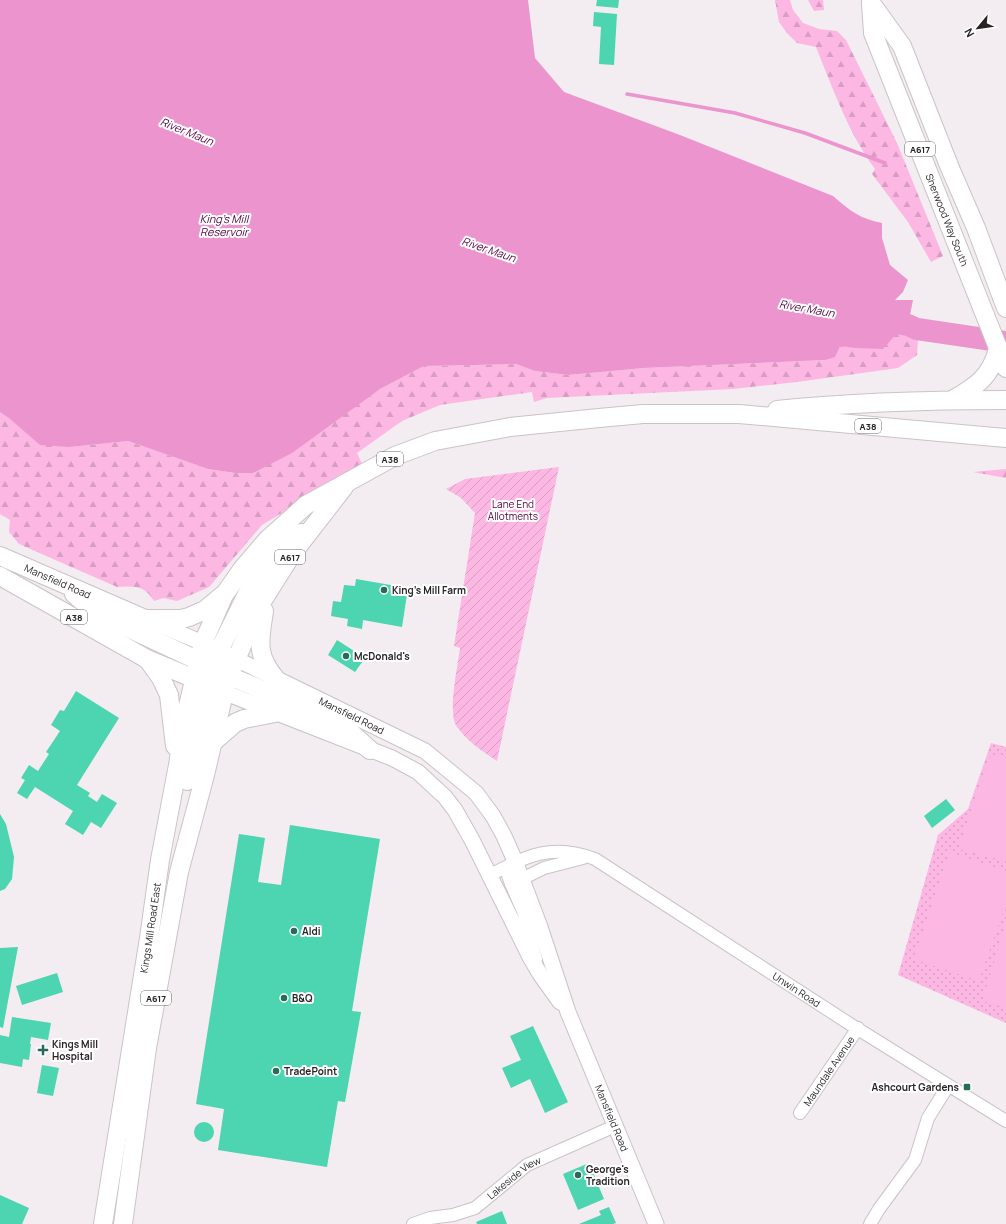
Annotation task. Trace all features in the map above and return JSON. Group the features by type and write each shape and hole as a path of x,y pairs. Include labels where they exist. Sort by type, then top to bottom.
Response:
{"highway":[{"name":"Sherwood Way South","path":"870,2 902,46 950,168 976,228 1006,308"},
{"name":"Sherwood Way South","path":"870,2 873,33 955,236 1000,358"},
{"path":"954,399 968,392 982,380 1000,358"},
{"name":"A38","path":"739,414 829,405 954,399 1006,400"},
{"name":"A38","path":"224,595 243,568 267,540 306,504 395,456 449,437 510,427 643,414 739,414 831,423 1003,436"},
{"name":"A38","path":"318,521 347,483"},
{"path":"160,860 178,827 198,727 213,672 236,615 250,588 266,565 285,543 318,521"},
{"name":"A617","path":"224,595 203,643 213,672 237,659 258,608 292,554 318,521"},
{"name":"Mansfield Road","path":"0,556 145,619"},
{"name":"Mansfield Road","path":"0,576 147,659 213,672"},
{"path":"58,581 96,612 213,672 339,722 370,750"},
{"path":"145,619 181,619 189,617 205,610 224,595"},
{"path":"266,596 259,643 266,665 275,678"},
{"path":"147,659 161,678 169,695 178,765"},
{"name":"Kings Mill Road East","path":"123,1224 146,1048 179,872 211,744 213,672"},
{"name":"Kings Mill Road East","path":"103,1224 148,946 160,860 186,714 213,672"},
{"path":"211,744 235,723 244,719 275,713"}],"main road":[{"name":"Mansfield Road","path":"145,619 203,643"},
{"name":"Mansfield Road","path":"237,659 425,751 476,792 493,816 515,861 516,881 540,927 568,1012 656,1224"},
{"name":"Mansfield Road","path":"213,672 275,713 392,758 418,772 445,797 455,810 469,834 530,957 540,974 568,1012"}],"street":[{"name":"Unwin Road","path":"489,876 515,861 541,852 563,851 588,856 602,863 948,1086 1006,1121"},
{"path":"497,891 544,868 588,856"},
{"path":"516,881 540,974"},
{"name":"Maundale Avenue","path":"800,1113 858,1028"},
{"path":"870,1224 879,1209 915,1160 928,1118 948,1086"},
{"name":"Lakeside View","path":"412,1224 430,1218 453,1215 475,1208 527,1165 615,1126"}],"green space":[{"path":"775,0 790,0 793,10 803,23 819,29 837,31 846,40 897,143 943,256 931,262 908,222 872,174 875,169 865,155 849,125 816,47 797,43 787,33 779,22"},
{"path":"808,0 823,0 824,10 814,11"},
{"path":"899,331 918,338 917,355 898,368 733,389 547,398 534,402 532,392 440,405 402,421 357,453 362,464 262,525 209,587 177,601 163,598 154,601 143,589 134,587 117,587 19,544 9,532 10,520 0,514 0,412 70,447 128,441 208,469 235,473 253,473 380,389 424,366 516,364 535,371 568,375 644,368 825,360 840,346 883,348"},
{"name":"Lane End Allotments","path":"559,467 497,761 470,742 457,727 454,721 453,701 460,648 454,646 475,513 461,498 446,489 465,479"},
{"path":"1006,469 1006,478 973,472"},
{"path":"991,743 1006,747 1006,1023 898,975 938,835 968,809"},
{"path":"991,754 1006,758 1006,861 958,849"},
{"path":"950,852 1006,871 1006,904 979,981 913,959"},
{"path":"1006,922 1006,1008 982,1001"}],"water":[{"name":"King's Mill Reservoir","path":"0,0 528,0 535,58 564,92 680,135 833,196 855,213 867,219 882,223 882,238 890,265 908,280 903,292 895,300 913,300 908,325 899,331 883,349 840,346 835,357 825,360 644,368 568,375 535,371 516,364 424,366 380,389 292,453 253,473 235,473 208,469 128,441 70,447 40,445 0,412"}],"building":[{"path":"597,0 619,0 618,8 596,6"},
{"path":"594,12 617,14 614,65 599,64 601,27 593,26"},
{"path":"356,579 408,588 402,627 363,620 362,629 347,626 348,619 331,616 333,601 341,602 344,585 355,586"},
{"name":"McDonald's","path":"337,640 365,658 355,672 328,655"},
{"path":"76,691 119,718 77,785 90,793 88,796 97,802 102,794 117,803 101,828 91,822 83,835 65,824 73,811 35,787 27,799 17,793 25,780 21,778 29,765 38,771 49,754 46,752 60,731 51,725 60,710 64,711"},
{"path":"946,799 955,810 932,828 924,816"},
{"path":"0,814 6,824 14,857 12,879 5,889 0,891"},
{"path":"290,825 380,839 352,1011 361,1012 345,1102 338,1101 327,1167 218,1150 224,1109 196,1104 239,834 265,838 258,882 281,885"},
{"path":"18,947 3,1028 0,1027 0,948"},
{"path":"57,973 63,992 22,1005 16,986"},
{"path":"12,1017 51,1023 48,1040 31,1037 29,1060 23,1059 22,1067 0,1063 0,1035 9,1037"},
{"path":"533,1026 568,1102 545,1113 530,1079 511,1088 502,1068 521,1060 510,1036"},
{"path":"42,1065 59,1068 53,1096 37,1093"},
{"path":"204,1122 211,1125 214,1132 211,1139 204,1142 197,1139 194,1132 197,1125"},
{"path":"589,1163 604,1199 578,1210 563,1174"},
{"path":"0,1195 29,1208 22,1224 0,1224"},
{"path":"609,1207 616,1223 579,1224 601,1215 599,1211"},
{"path":"502,1211 507,1224 477,1224 476,1222"}],"waterway":[{"path":"627,94 735,113 805,133 885,163"},
{"name":"River Maun","path":"879,320 908,325 917,329 1006,342"}],"place":[{"name":"King's Mill Farm","path":"384,590"},
{"name":"McDonald's","path":"346,656"},
{"name":"Aldi","path":"294,931"},
{"name":"B&Q","path":"284,998"},
{"name":"Kings Mill Hospital","path":"43,1050"},
{"name":"TradePoint","path":"276,1071"},
{"name":"Ashcourt Gardens","path":"967,1087"},
{"name":"George's Tradition","path":"578,1175"}]}
